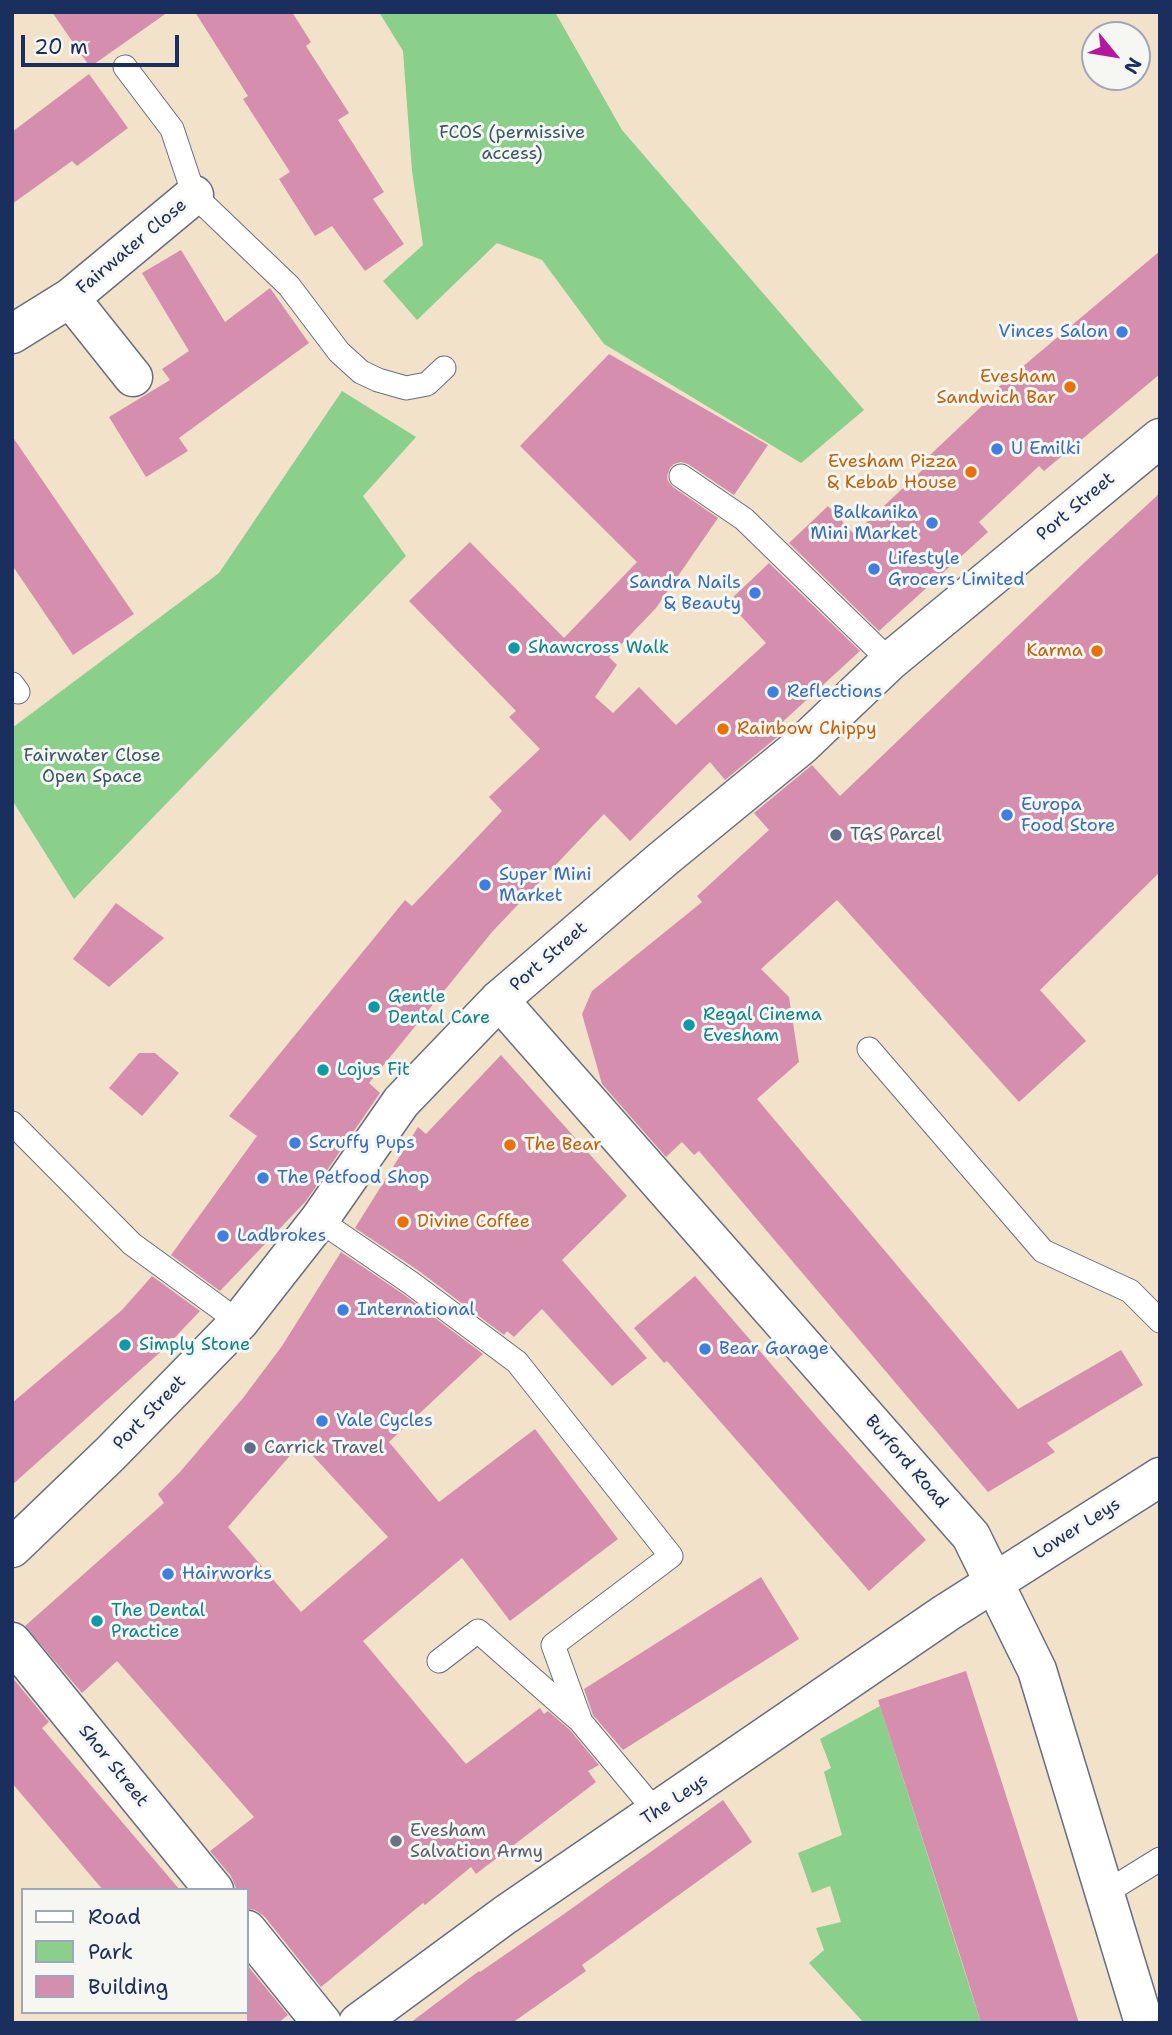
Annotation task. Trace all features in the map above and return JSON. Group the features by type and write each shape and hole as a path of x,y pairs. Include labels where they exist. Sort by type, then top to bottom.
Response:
{"street":[{"name":"Fairwater Close","path":"12,334 70,298 194,195"},
{"name":"Fairwater Close","path":"70,298 133,377"},
{"name":"Port Street","path":"12,1548 110,1454 239,1322 319,1220 401,1102 499,1000 663,859 802,745 890,661 1160,438"},
{"name":"Burford Road","path":"499,1000 971,1536 1037,1670 1144,2023"},
{"name":"Lower Leys","path":"995,1581 1160,1476"},
{"name":"The Leys","path":"358,2023 505,1915 995,1581"},
{"name":"Shor Street","path":"12,1642 212,1888"},
{"path":"248,1931 322,2023"}],"lane":[{"path":"125,66 172,129 194,195 289,286 340,352 361,372 406,388 427,384 444,368"},
{"path":"681,476 744,519 890,661"},
{"path":"869,1049 1043,1251 1130,1291 1160,1321"},
{"path":"12,1123 132,1244 239,1322"},
{"path":"319,1220 411,1283 517,1362 671,1556 553,1645 581,1722"},
{"path":"439,1661 478,1631 581,1722 657,1812"},
{"path":"1105,1892 1160,1859"}],"green space":[{"name":"FCOS (permissive access)","path":"379,12 555,12 622,130 864,410 801,463 604,344 542,260 497,243 417,320 383,281 423,245 412,171 403,51"},
{"name":"Fairwater Close Open Space","path":"342,391 416,437 363,496 406,556 74,899 12,800 12,728 219,573"},
{"path":"880,1706 981,2023 864,2023 809,1963 824,1950 816,1928 841,1922 830,1886 812,1893 798,1853 842,1835 824,1772 831,1768 820,1739"}],"building":[{"path":"52,12 168,12 90,67"},
{"path":"195,12 292,12 311,42 306,46 349,113 338,120 384,192 373,199 404,244 365,271 332,226 315,236 279,179 290,172 243,99 248,96"},
{"path":"89,74 128,128 77,166 72,161 12,204 12,132"},
{"path":"181,250 225,322 270,288 309,343 179,438 188,451 146,477 109,417 170,380 162,369 189,351 142,273"},
{"path":"1160,251 1160,374 1044,471 1039,466 979,522 988,532 879,631 789,543 828,506 854,534 934,459 930,455 985,403 983,400"},
{"path":"609,354 768,445 734,495 688,464 681,462 670,468 667,476 673,487 718,518 656,608 609,657 617,665 595,697 613,713 639,687 676,725 766,643 728,602 769,563 860,651 777,727 782,733 725,780 710,762 630,841 604,814 492,932 369,1083 380,1093 306,1201 220,1291 171,1255 257,1136 229,1116 405,900 412,906 502,811 489,797 540,749 509,717 516,711 409,601 470,542 564,638 637,562 520,446"},
{"path":"12,436 134,614 73,655 12,565"},
{"path":"1160,493 1160,872 1040,990 1086,1041 1019,1102 837,900 761,969 789,997 799,1062 757,1099 1018,1409 1121,1350 1143,1385 1047,1443 1055,1452 988,1492 699,1151 694,1155 682,1142 666,1157 602,1084 582,1014 592,991 702,902 697,896 769,830 754,813 812,765 840,796"},
{"path":"116,903 164,938 109,987 73,959"},
{"path":"139,1053 155,1053 179,1073 142,1116 109,1088"},
{"path":"501,1055 627,1196 562,1260 647,1358 612,1386 542,1309 514,1337 507,1331 504,1335 419,1271 355,1228 418,1127 426,1134"},
{"path":"341,1252 483,1354 389,1442 439,1502 535,1429 618,1539 510,1621 462,1558 363,1641 466,1764 540,1708 544,1714 548,1711 570,1730 599,1765 588,1771 596,1782 476,1874 471,1867 321,1987 264,1916 248,1909 248,1888 236,1888 231,1876 210,1851 254,1817 117,1661 82,1693 25,1626 164,1503 158,1494 243,1398 282,1346","holes":["301,1443 388,1537 301,1612 228,1527"]},
{"path":"152,1276 200,1311 165,1348 12,1485 12,1403 122,1310"},
{"path":"695,1276 926,1540 869,1591 667,1361 664,1363 634,1328"},
{"path":"761,1577 799,1639 623,1750 593,1715 584,1689"},
{"path":"966,1671 1079,2023 981,2023 878,1700"},
{"path":"12,1677 49,1722 42,1728 178,1888 101,1888 12,1783"},
{"path":"723,1800 752,1842 582,1965 586,1971 512,2023 410,2023 479,1971 564,1914"},
{"path":"248,1966 288,2015 278,2023 247,2023"}],"place":[{"name":"Vinces Salon","path":"1122,332"},
{"name":"Evesham Sandwich Bar","path":"1070,387"},
{"name":"U Emilki","path":"997,449"},
{"name":"Evesham Pizza & Kebab House","path":"971,472"},
{"name":"Balkanika Mini Market","path":"932,523"},
{"name":"Lifestyle Grocers Limited","path":"874,569"},
{"name":"Sandra Nails & Beauty","path":"755,593"},
{"name":"Shawcross Walk","path":"514,648"},
{"name":"Karma","path":"1097,651"},
{"name":"Reflections","path":"773,692"},
{"name":"Rainbow Chippy","path":"723,729"},
{"name":"Europa Food Store","path":"1007,815"},
{"name":"TGS Parcel","path":"836,835"},
{"name":"Super Mini Market","path":"485,885"},
{"name":"Gentle Dental Care","path":"374,1007"},
{"name":"Regal Cinema Evesham","path":"689,1025"},
{"name":"Lojus Fit","path":"323,1070"},
{"name":"Scruffy Pups","path":"295,1143"},
{"name":"The Bear","path":"510,1145"},
{"name":"The Petfood Shop","path":"263,1178"},
{"name":"Divine Coffee","path":"403,1222"},
{"name":"Ladbrokes","path":"223,1236"},
{"name":"International","path":"343,1310"},
{"name":"Simply Stone","path":"125,1345"},
{"name":"Bear Garage","path":"705,1349"},
{"name":"Vale Cycles","path":"322,1421"},
{"name":"Carrick Travel","path":"250,1448"},
{"name":"Hairworks","path":"168,1574"},
{"name":"The Dental Practice","path":"97,1621"},
{"name":"Evesham Salvation Army","path":"396,1841"}]}
